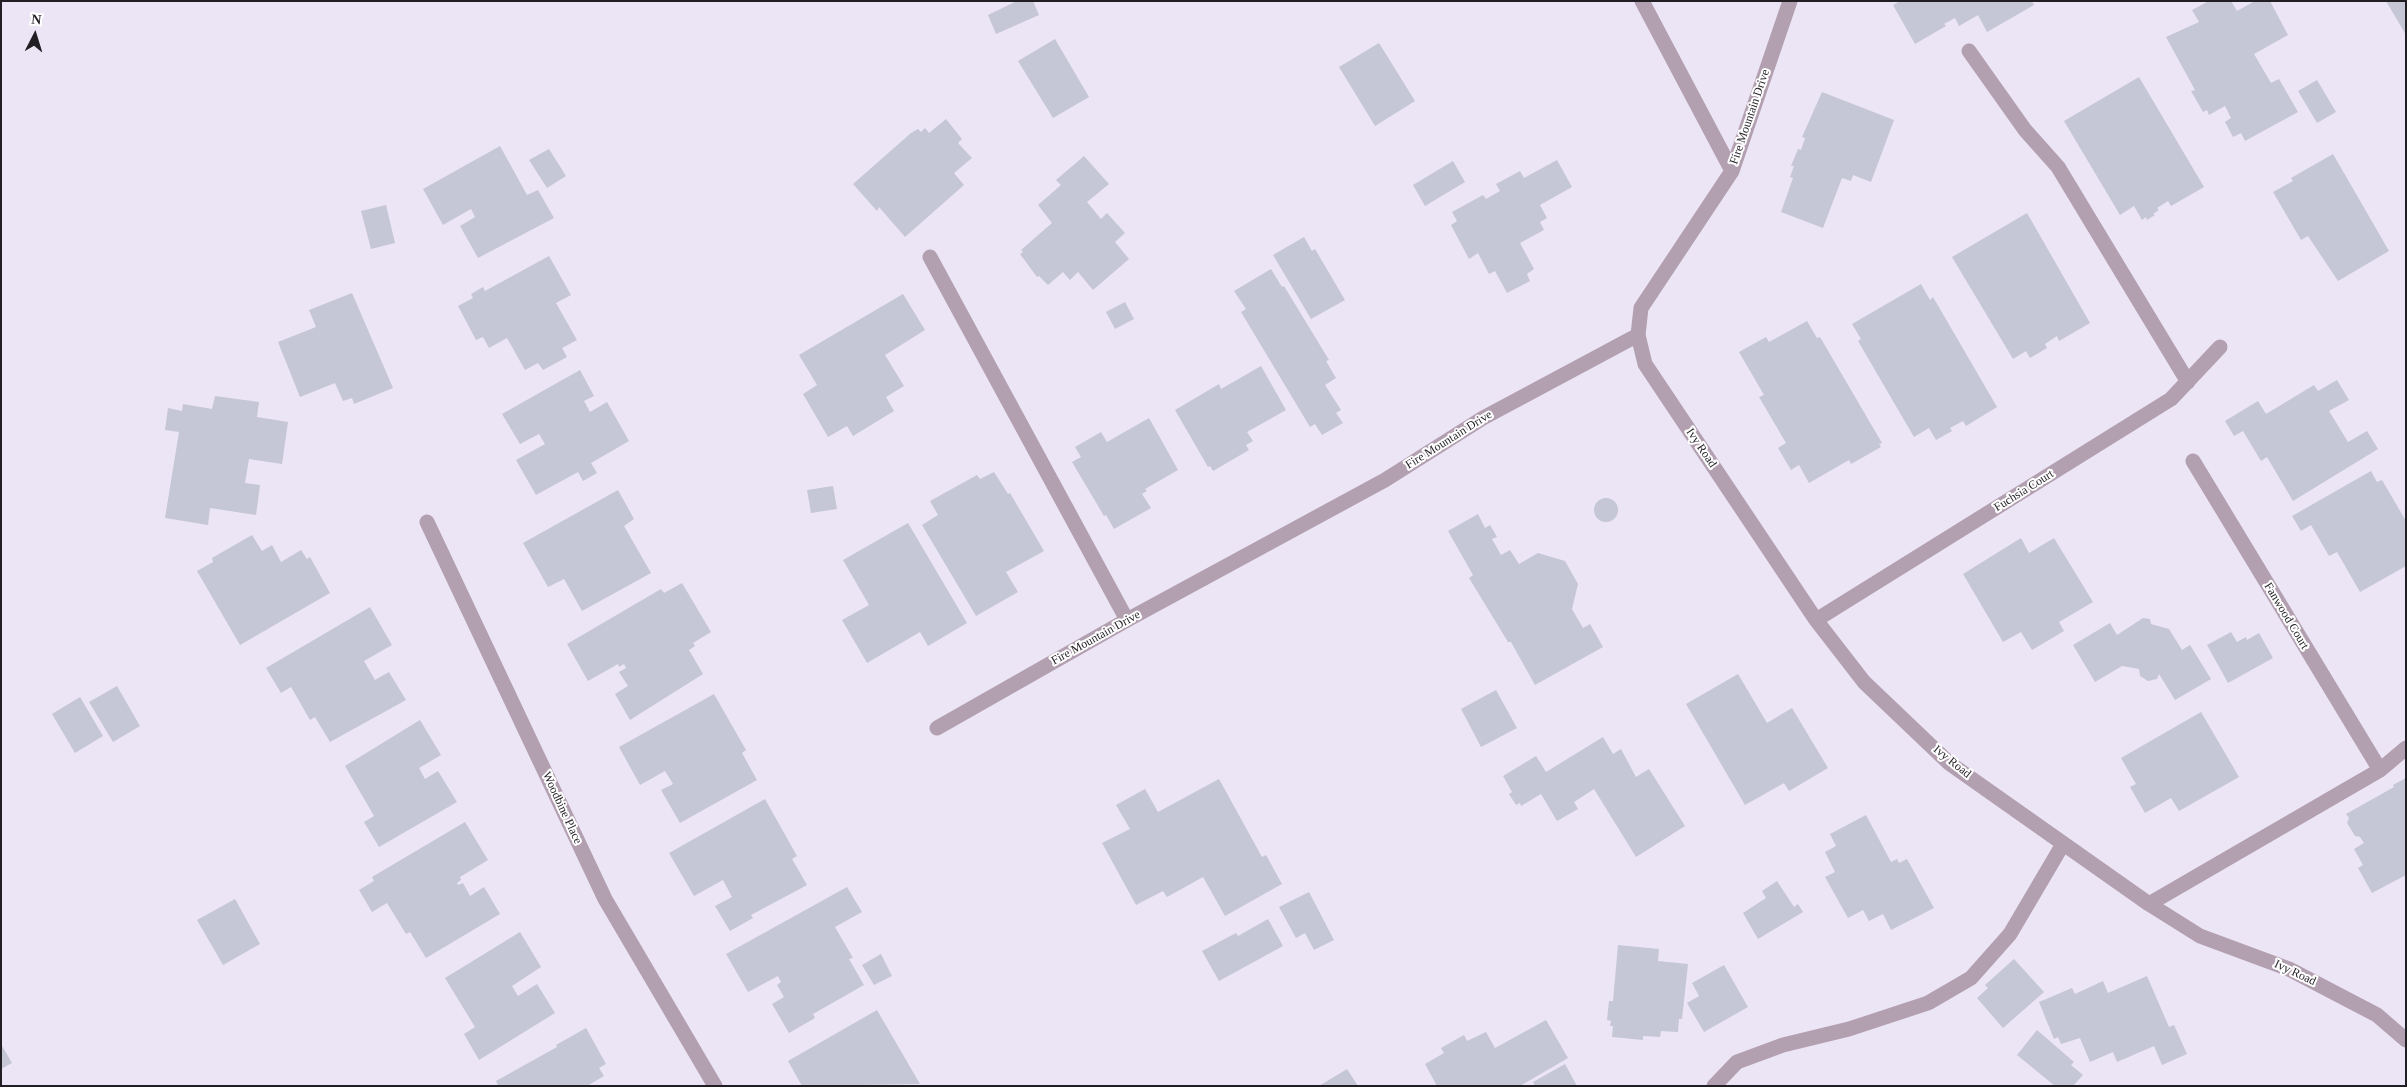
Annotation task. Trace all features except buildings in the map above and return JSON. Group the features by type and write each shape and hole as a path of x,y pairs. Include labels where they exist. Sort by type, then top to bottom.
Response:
{"street":[{"path":"1642,1 1732,171"},
{"name":"Fire Mountain Drive","path":"937,728 1127,620 1385,480 1483,418 1638,335 1640,308 1732,171 1790,1"},
{"path":"1969,51 2026,130 2058,167 2188,382"},
{"path":"930,256 1127,620"},
{"name":"Ivy Road","path":"1638,335 1645,364 1816,620 1864,682 1950,763 2148,904 2200,936 2289,969 2378,1015 2406,1040"},
{"name":"Fuchsia Court","path":"1816,620 2172,399 2220,347"},
{"name":"Fanwood Court","path":"2193,461 2380,770"},
{"name":"Woodbine Place","path":"426,522 606,899 714,1086"},
{"path":"2148,904 2380,770 2406,748"},
{"path":"1714,1086 1737,1062 1783,1045 1849,1029 1928,1003 1972,978 2010,934 2064,844"}]}
